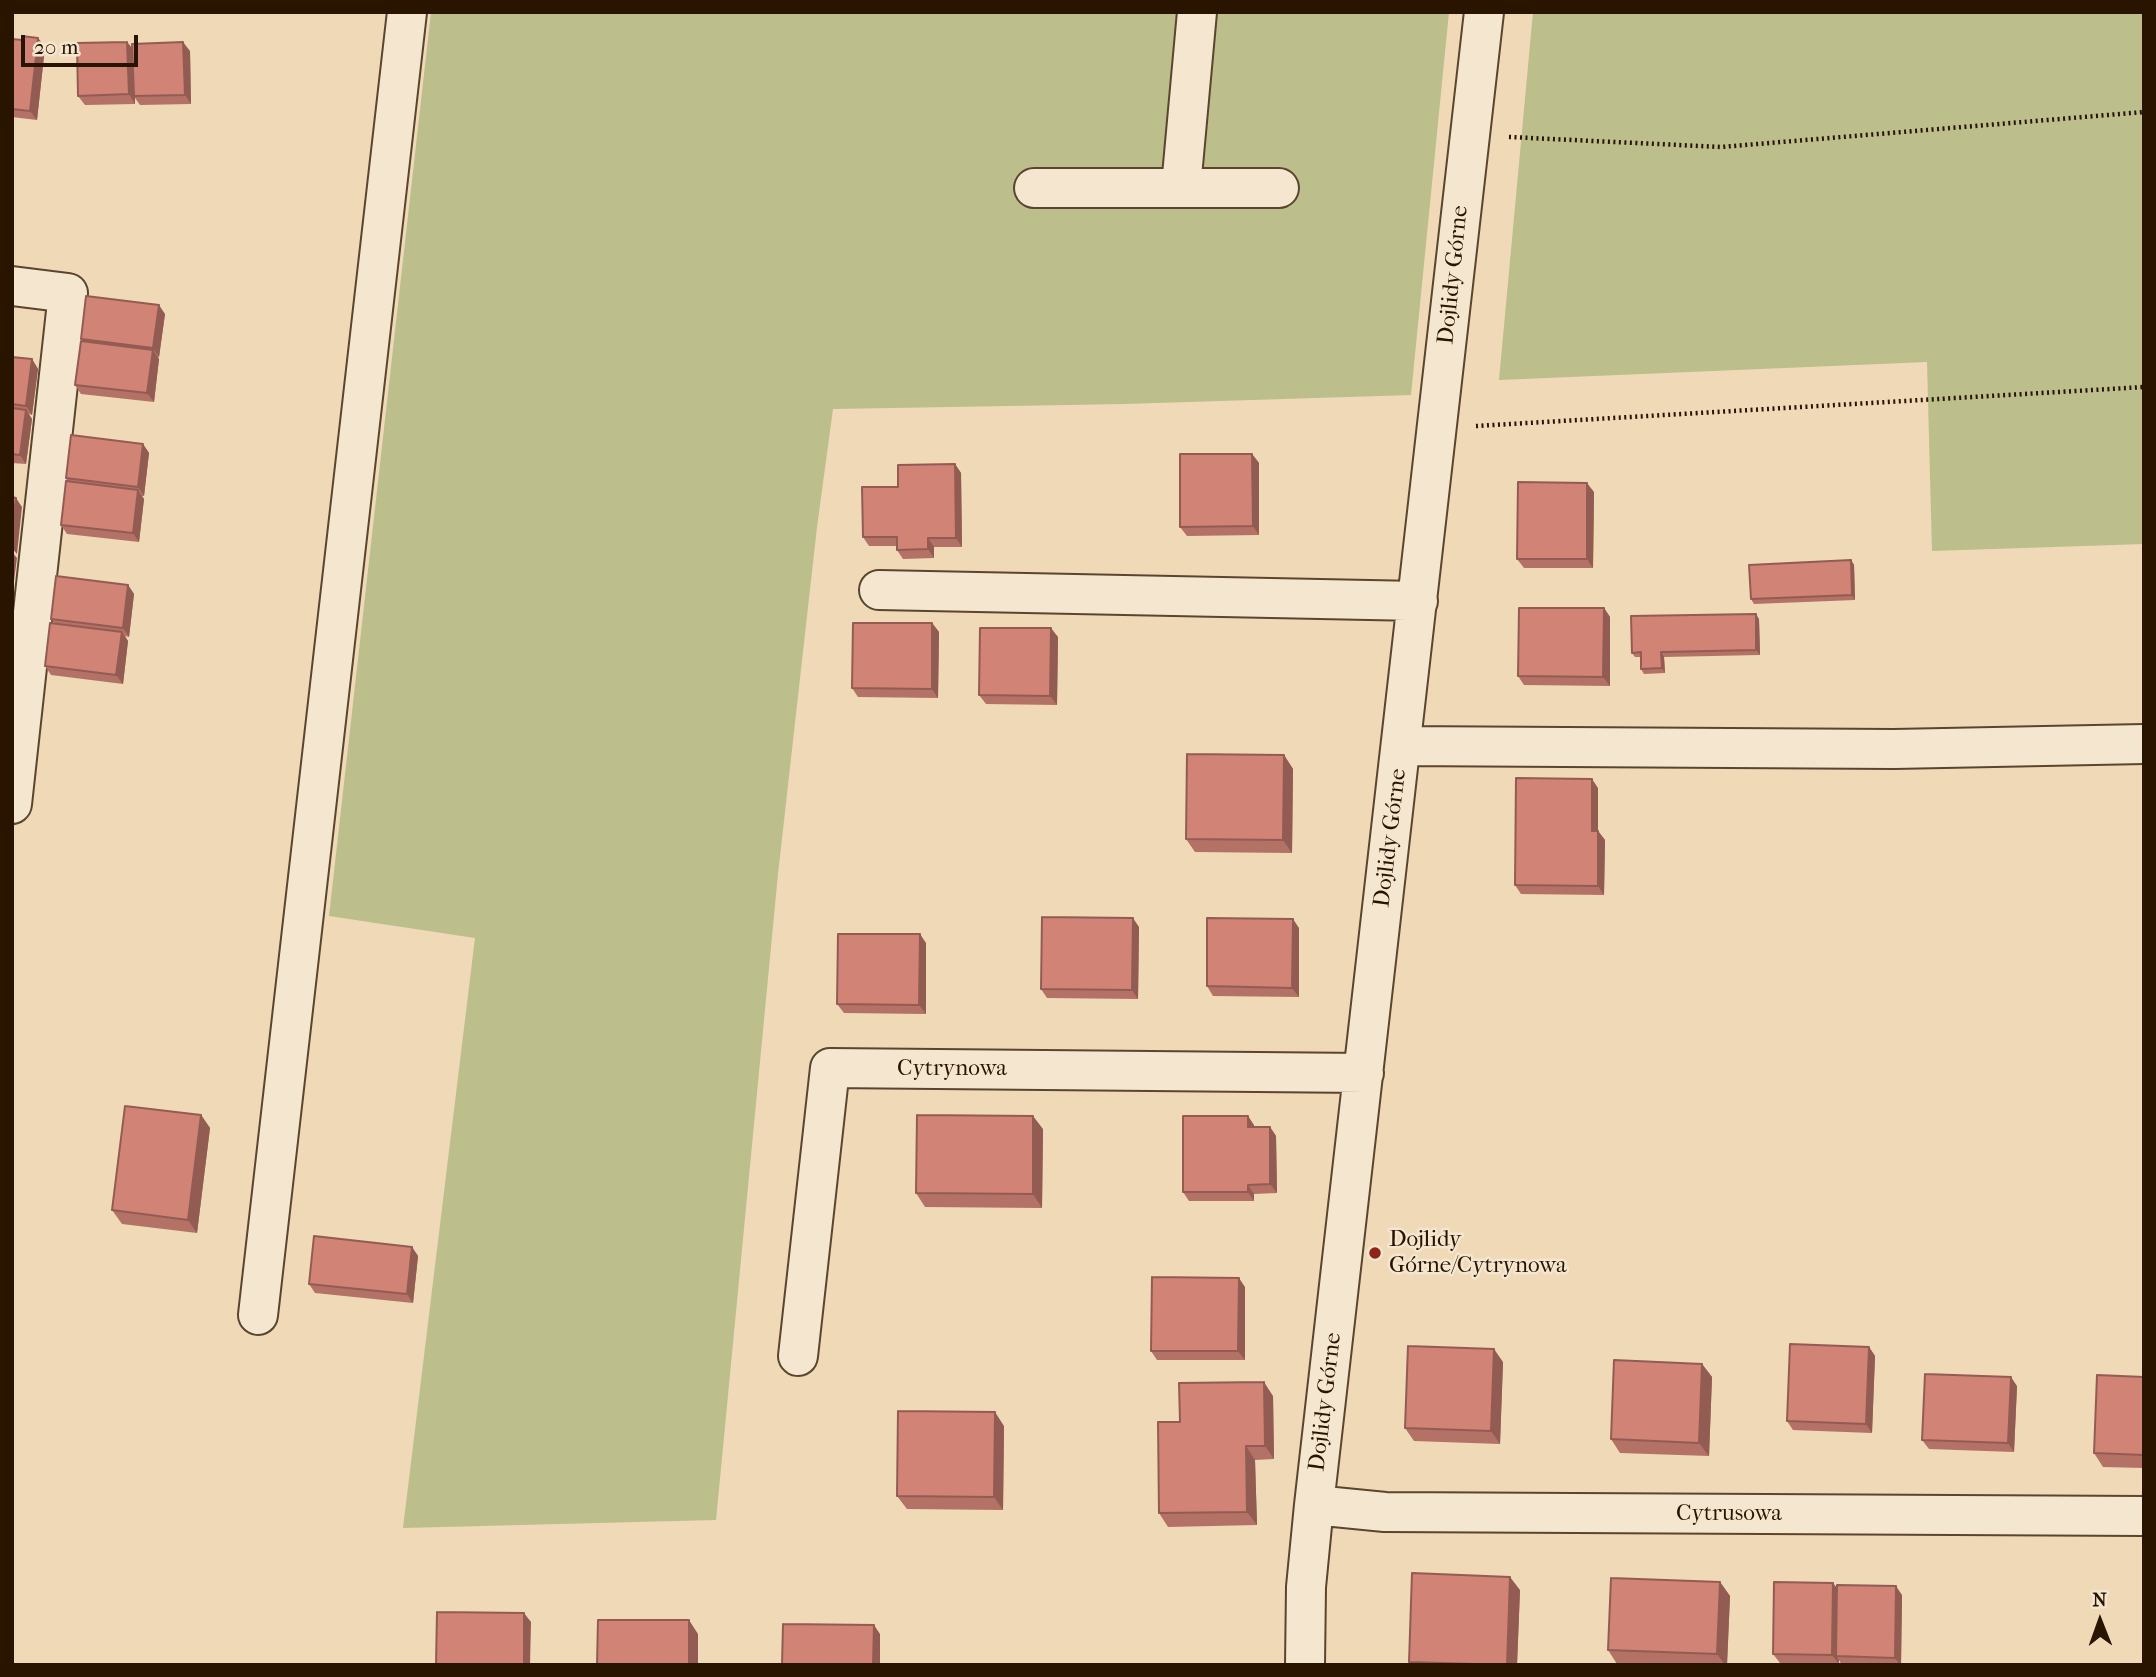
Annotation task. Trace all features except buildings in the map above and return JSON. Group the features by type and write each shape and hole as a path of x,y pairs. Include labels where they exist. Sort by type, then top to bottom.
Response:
{"street":[{"path":"258,1315 407,12"},
{"path":"1181,187 1197,12"},
{"name":"Dojlidy Górne","path":"1305,1665 1306,1587 1314,1505 1484,12"},
{"path":"1034,188 1279,188"},
{"path":"12,286 68,293 12,804"},
{"path":"878,590 1418,601"},
{"path":"1401,746 1894,749 2144,744"},
{"name":"Cytrynowa","path":"798,1356 830,1069 1364,1073"},
{"name":"Cytrusowa","path":"1314,1505 1385,1512 2144,1516"}],"path":[{"path":"1470,135 1721,147 2144,112"},
{"path":"1437,429 2144,387"}],"green space":[{"path":"431,12 1449,12 1411,395 833,409 778,874 716,1520 403,1528 475,938 329,916"},
{"path":"1533,12 2144,12 2144,544 1932,551 1927,362 1499,380"}],"place":[{"name":"Dojlidy Górne/Cytrynowa","path":"1375,1253"}]}
